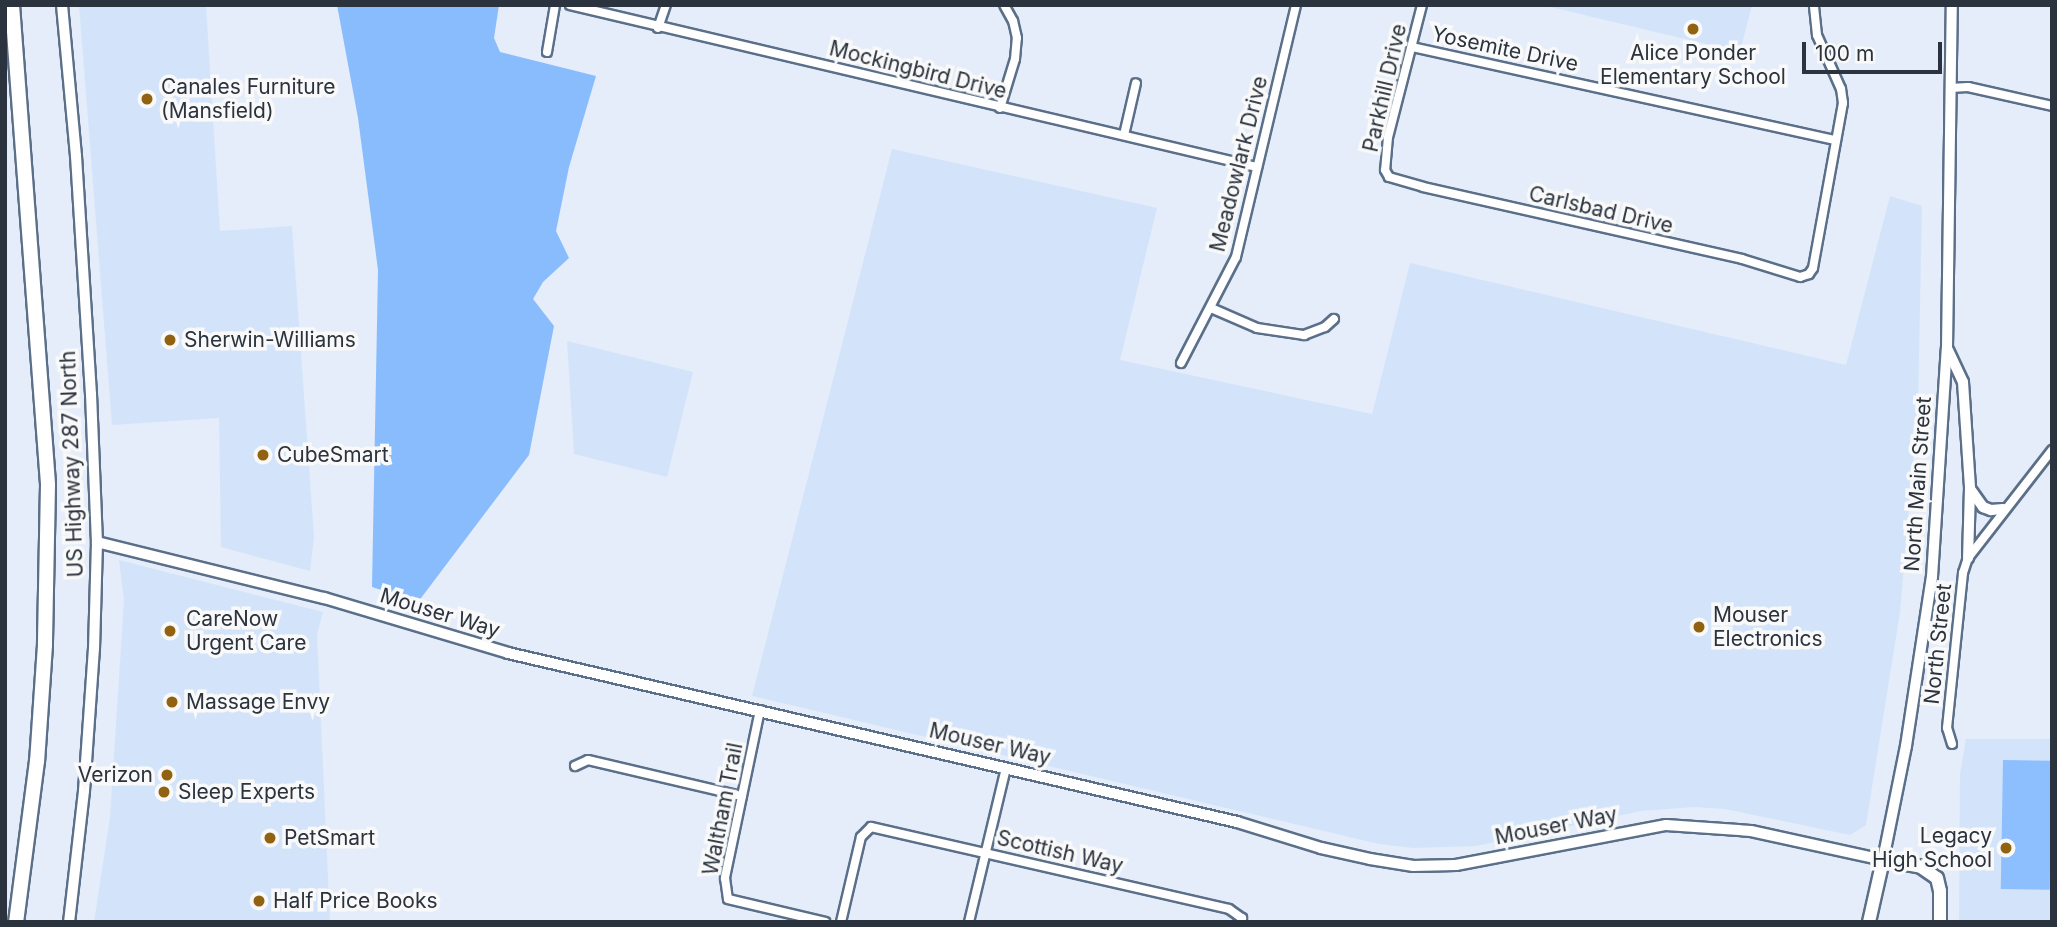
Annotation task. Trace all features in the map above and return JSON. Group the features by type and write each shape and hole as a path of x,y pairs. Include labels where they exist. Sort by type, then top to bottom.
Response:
{"highway":[{"path":"12,5 48,485 45,645 37,761 16,922"}],"main road":[{"name":"US Highway 287 North","path":"62,5 70,66 76,156 97,542 90,713 69,922"},
{"name":"North Main Street","path":"1883,860 1906,746 1931,577 1947,348 1952,5"},
{"path":"1947,348 1963,382 1970,488 1968,558"},
{"path":"1970,488 1983,507 1991,510 2003,509"},
{"path":"1869,922 1883,860 1921,867 1937,878 1940,891 1940,922"}],"street":[{"path":"547,52 555,5"},
{"name":"Mockingbird Drive","path":"570,5 658,28 927,88 1000,108 1258,167"},
{"path":"658,28 666,5"},
{"path":"1000,108 1015,60 1017,38 1013,21 1004,5"},
{"name":"Meadowlark Drive","path":"1181,363 1236,257 1296,5"},
{"name":"Parkhill Drive","path":"1389,177 1385,170 1388,137 1422,5"},
{"path":"1814,5 1817,35 1841,89 1843,103 1836,140"},
{"name":"Yosemite Drive","path":"1412,47 1836,140"},
{"path":"1124,135 1136,83"},
{"path":"1950,88 1968,87 2052,106"},
{"name":"Carlsbad Drive","path":"1389,177 1450,194 1742,259 1805,277 1813,268 1836,140"},
{"path":"1211,308 1239,321 1280,333 1315,333 1334,319"},
{"name":"North Street","path":"1952,744 1947,728 1960,587 1968,558 2003,509 2052,450"},
{"name":"Mouser Way","path":"97,542 324,598 508,653 1237,822 1321,848 1413,866 1456,864 1666,825 1751,831 1883,860"},
{"name":"Waltham Trail","path":"760,710 725,878 727,899 825,922"},
{"path":"575,766 589,761 743,796"},
{"path":"969,922 1006,768"},
{"name":"Scottish Way","path":"841,922 861,837 867,829 877,827 1229,909 1241,920"}],"shaded area":[{"path":"79,5 206,5 220,231 292,226 314,537 310,571 221,547 219,418 112,425"},
{"path":"337,5 499,5 494,38 500,52 596,76 569,167 556,231 569,258 543,282 533,299 554,326 529,455 418,602 372,587 378,270 358,118"},
{"name":"Alice Ponder Elementary School","path":"1542,5 1752,5 1740,52"},
{"path":"892,149 1157,208 1120,360 1372,414 1410,263 1846,365 1890,196 1922,206 1918,406 1900,612 1866,825 1850,835 1725,809 1694,807 1641,811 1476,846 1413,848 1379,844 752,696"},
{"path":"567,341 693,372 667,477 574,454"},
{"path":"119,560 323,612 317,634 330,922 94,922 110,817 124,600"},
{"name":"Legacy High School","path":"1966,739 2052,739 2052,922 1959,922 1960,774"},
{"path":"2003,760 2052,761 2050,890 2001,889"}],"place":[{"name":"Alice Ponder Elementary School","path":"1693,29"},
{"name":"Canales Furniture (Mansfield)","path":"147,99"},
{"name":"Sherwin-Williams","path":"170,340"},
{"name":"CubeSmart","path":"263,455"},
{"name":"Mouser Electronics","path":"1699,627"},
{"name":"CareNow Urgent Care","path":"170,631"},
{"name":"Massage Envy","path":"172,702"},
{"name":"Verizon","path":"167,775"},
{"name":"Sleep Experts","path":"164,792"},
{"name":"PetSmart","path":"270,838"},
{"name":"Legacy High School","path":"2006,848"},
{"name":"Half Price Books","path":"259,901"}]}
